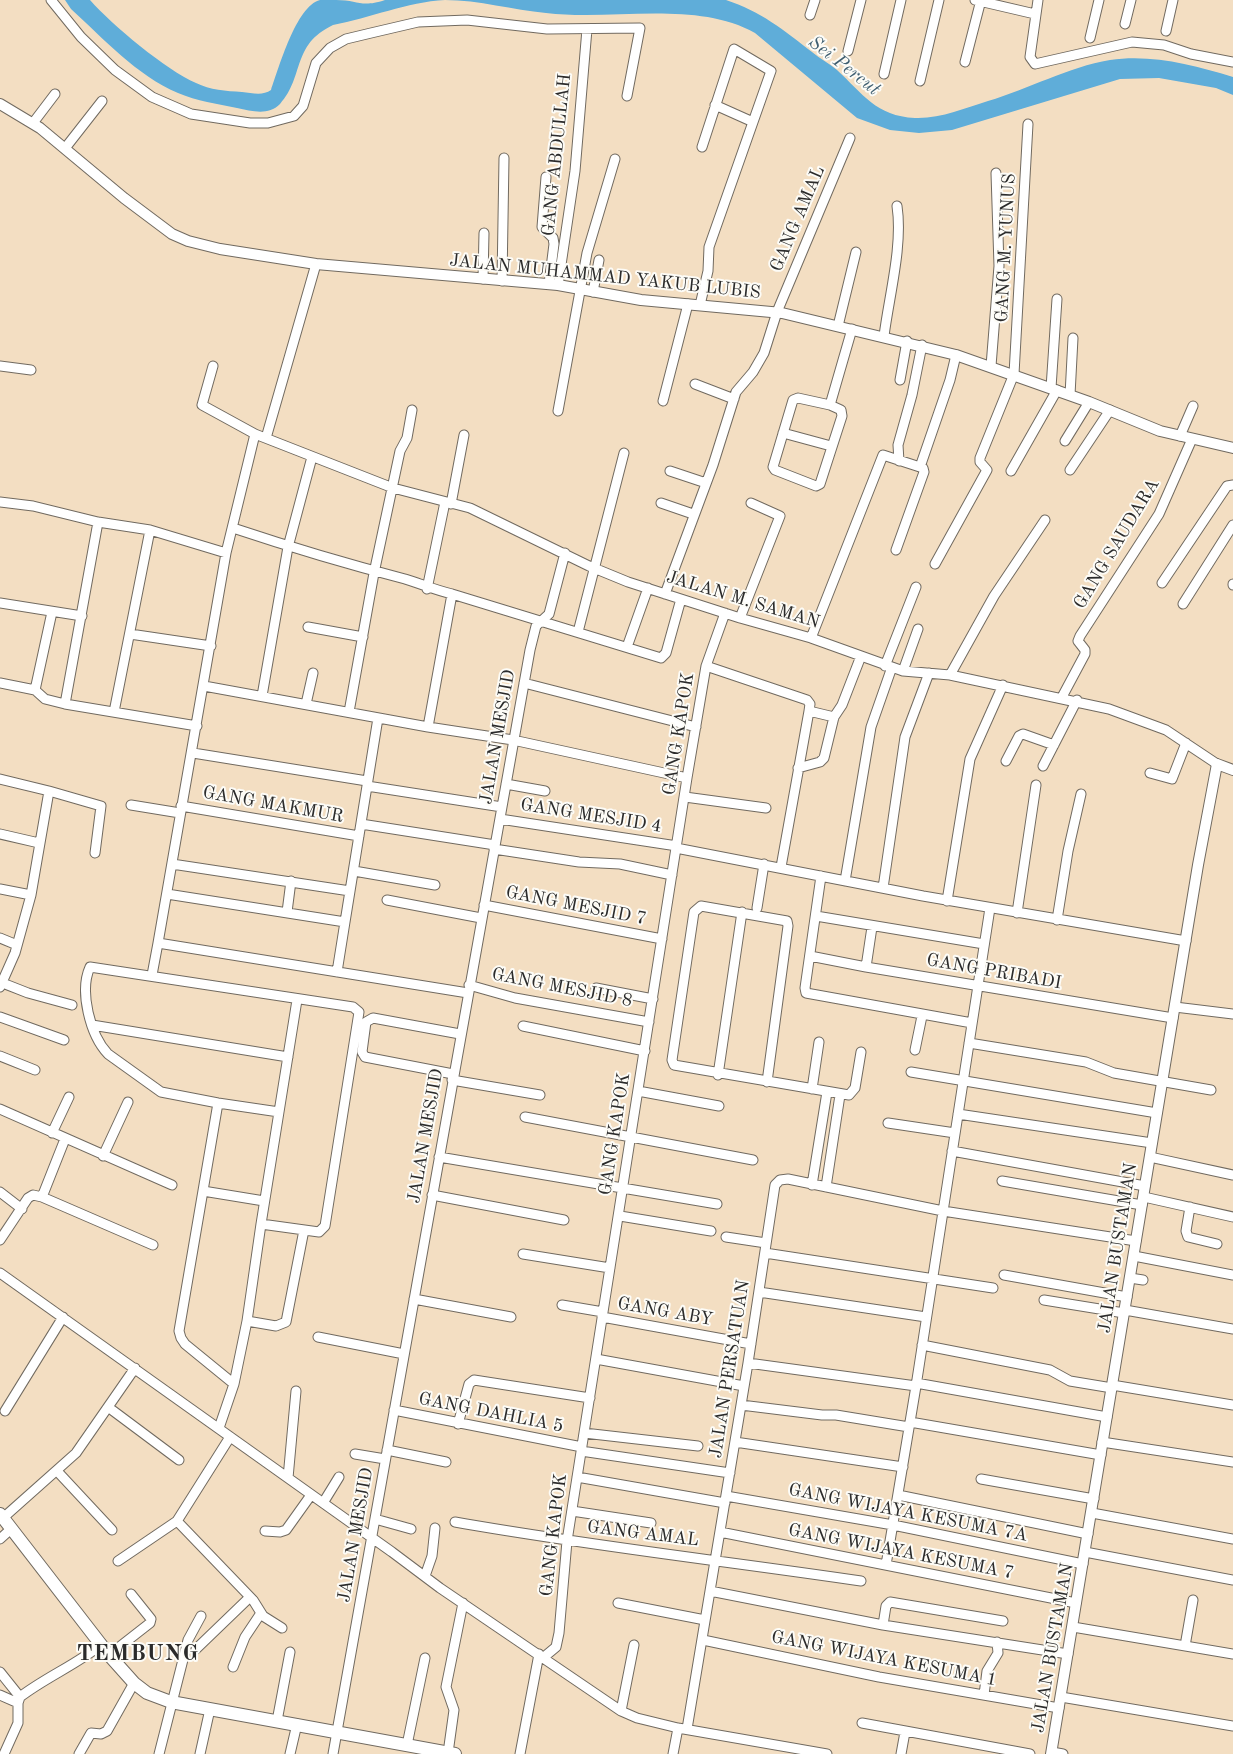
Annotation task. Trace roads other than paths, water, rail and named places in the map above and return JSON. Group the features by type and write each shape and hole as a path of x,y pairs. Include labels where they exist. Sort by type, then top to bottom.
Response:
{"highway":[{"path":"2,1516 105,1650 134,1683 147,1693 171,1702 451,1753"}],"main road":[{"name":"JALAN MUHAMMAD YAKUB LUBIS","path":"0,104 33,123 66,147 124,198 172,234 220,249 316,264 554,285 641,300 777,312 907,341 956,355 1014,374 1160,431 1233,448"},
{"path":"1217,764 1233,770"},
{"name":"JALAN BUSTAMAN","path":"1051,1753 1074,1627 1076,1603 1102,1442 1217,764"}],"street":[{"path":"50,0 81,37 115,70 152,97 191,114 250,123 282,121 300,112 316,63 330,48 346,39 418,22 457,20 547,29 640,28 627,96"},
{"path":"810,15 815,0"},
{"path":"848,51 861,0"},
{"path":"884,74 901,0"},
{"path":"920,81 939,0"},
{"path":"965,62 979,0 1035,14"},
{"path":"1038,0 1030,57 1035,64 1132,42 1164,45 1191,54 1233,62"},
{"path":"1090,38 1099,0"},
{"path":"1125,24 1131,0"},
{"path":"1166,30 1173,0"},
{"name":"GANG ABDULLAH","path":"554,285 575,171 587,29"},
{"path":"700,305 708,271 709,247 771,71 734,49 702,147"},
{"path":"33,123 56,94"},
{"path":"66,147 102,101"},
{"path":"715,105 753,122"},
{"name":"GANG M. YUNUS","path":"935,564 987,471 987,468 980,462 980,458 1014,374 1028,124"},
{"name":"GANG AMAL","path":"665,594 706,483 734,399 739,387 753,372 764,353 777,312 850,138"},
{"path":"502,281 504,158"},
{"path":"558,411 587,253 615,159"},
{"path":"990,366 998,266 996,173"},
{"path":"546,177 542,227 553,238 554,285"},
{"path":"884,336 897,246 899,219 897,206"},
{"path":"483,279 484,232"},
{"path":"838,326 856,252"},
{"path":"593,292 599,260"},
{"path":"266,438 316,264"},
{"path":"1011,472 1054,389 1057,299"},
{"path":"662,401 688,304"},
{"path":"830,405 852,329"},
{"path":"1070,395 1073,338"},
{"path":"900,380 907,341"},
{"path":"899,461 898,445 912,395 922,345"},
{"path":"920,467 946,394 956,355"},
{"path":"0,366 31,370"},
{"name":"JALAN M. SAMAN","path":"213,366 202,405 255,434 312,457 393,488 470,508 595,568 648,588 740,618 811,638 903,671 950,675 1078,700 1136,718 1166,730 1217,764"},
{"path":"695,384 734,399"},
{"path":"795,398 830,405 841,410 842,413 821,482 816,486 774,470 773,467 795,398"},
{"path":"1065,441 1089,402"},
{"path":"1180,436 1193,406"},
{"path":"349,712 374,572 401,449 407,438 412,410"},
{"path":"1070,470 1110,410"},
{"path":"783,433 831,446"},
{"path":"152,975 193,753 226,553 255,434"},
{"path":"428,589 464,436"},
{"name":"GANG SAUDARA","path":"1062,697 1085,654 1085,650 1078,641 1080,636 1159,514 1192,439"},
{"path":"578,632 624,452"},
{"path":"811,638 883,455 923,468 923,475 896,550"},
{"path":"262,696 288,547 312,457"},
{"path":"670,471 706,483"},
{"path":"1162,583 1227,486 1232,485"},
{"path":"0,502 32,506 98,522 150,530 226,553"},
{"path":"661,503 693,514"},
{"path":"740,618 780,516 751,503"},
{"path":"950,675 994,596 1045,520"},
{"path":"66,704 98,522"},
{"path":"1183,604 1233,524"},
{"path":"233,528 288,547 407,580 428,589 452,594 662,658 666,653 681,599"},
{"path":"114,712 150,530"},
{"name":"JALAN MESJID","path":"333,1754 468,989 534,631 550,614 565,554"},
{"path":"845,881 871,727 888,666 916,586"},
{"path":"627,647 648,588"},
{"path":"428,727 452,594"},
{"path":"0,603 82,616"},
{"path":"35,690 52,612"},
{"name":"GANG KAPOK","path":"541,1655 551,1654 556,1648 559,1633 567,1541 610,1268 620,1216 648,1022 687,778 706,666 725,613"},
{"path":"308,627 363,637"},
{"path":"903,671 918,629"},
{"path":"130,634 211,646"},
{"path":"798,768 820,762 824,758 834,717 842,706 861,656"},
{"path":"706,666 807,700 810,704 781,867"},
{"path":"306,704 313,673"},
{"path":"883,888 905,738 929,673"},
{"path":"0,683 35,690 45,699 66,704 197,726"},
{"path":"524,683 696,727"},
{"path":"947,901 970,758 1003,685"},
{"path":"204,686 428,727 513,740 687,778"},
{"path":"1043,766 1078,700"},
{"path":"809,711 834,717"},
{"path":"337,972 378,718"},
{"path":"1006,761 1019,736 1024,734 1054,745"},
{"path":"1150,773 1172,779 1186,743"},
{"path":"193,753 502,807"},
{"path":"0,780 49,791 101,806 95,853"},
{"path":"506,784 546,791"},
{"path":"1016,913 1036,785"},
{"path":"49,791 32,895 17,945 1,983 28,993 72,1005"},
{"path":"1057,920 1068,851 1081,794"},
{"path":"685,797 766,808"},
{"name":"GANG MAKMUR","path":"131,805 181,810 359,836"},
{"name":"GANG MESJID 4","path":"500,819 676,847 947,901 1186,941"},
{"path":"361,824 579,862 620,864 672,875"},
{"path":"0,834 39,844"},
{"path":"172,864 350,891"},
{"path":"757,908 764,864"},
{"path":"354,871 435,884"},
{"path":"821,876 805,988 808,995 922,1016 972,1023"},
{"path":"286,912 291,881"},
{"path":"0,889 32,895"},
{"path":"167,894 345,922"},
{"path":"388,900 481,918"},
{"name":"GANG MESJID 7","path":"484,905 662,940"},
{"path":"767,1082 787,922 783,919 701,906 694,912 672,1060 677,1067 840,1095 849,1095 854,1091 861,1052"},
{"path":"886,1565 910,1424 990,908"},
{"path":"718,1075 742,912"},
{"path":"816,916 872,927 984,944"},
{"path":"866,967 872,927"},
{"path":"0,938 17,945"},
{"name":"GANG MESJID 8","path":"158,943 337,972 468,989 648,1022"},
{"name":"GANG PRIBADI","path":"810,956 1173,1018"},
{"path":"261,1224 319,1232 325,1226 359,1016 353,1007 90,967 84,995 92,1025 105,1051 154,1088 168,1094 279,1112"},
{"path":"596,988 653,999"},
{"path":"219,1428 234,1384 247,1321 264,1201 297,1000"},
{"path":"1175,1007 1233,1014"},
{"path":"916,1050 922,1016"},
{"path":"0,1017 64,1040"},
{"path":"460,1034 372,1018 366,1022 362,1052 365,1057 540,1095"},
{"path":"92,1025 288,1057"},
{"path":"523,1026 645,1051"},
{"path":"812,1089 819,1042"},
{"path":"969,1042 1086,1062 1114,1073 1211,1090"},
{"path":"0,1056 34,1070"},
{"path":"910,1072 1157,1113"},
{"path":"638,1091 718,1106"},
{"path":"812,1185 827,1092"},
{"path":"826,1187 840,1095"},
{"path":"52,1133 69,1097"},
{"path":"103,1156 128,1102"},
{"path":"218,1103 180,1335 186,1344 234,1384"},
{"path":"0,1109 172,1185"},
{"path":"958,1114 1152,1143"},
{"path":"525,1117 753,1160"},
{"path":"888,1123 955,1132"},
{"path":"820,1137 833,1139"},
{"path":"42,1197 65,1139"},
{"path":"952,1151 1233,1217"},
{"path":"439,1157 717,1204"},
{"path":"1150,1157 1233,1175"},
{"name":"JALAN PERSATUAN","path":"673,1754 682,1728 703,1640 775,1185 780,1180 788,1179 943,1211 1136,1241"},
{"path":"1002,1181 1144,1196"},
{"path":"0,1192 22,1209"},
{"path":"203,1192 264,1201"},
{"path":"432,1194 564,1220"},
{"path":"0,1240 30,1196 42,1197 153,1245"},
{"path":"1190,1207 1186,1231 1188,1237 1218,1244"},
{"path":"620,1216 711,1231"},
{"path":"247,1321 276,1326 286,1322 304,1230"},
{"path":"726,1237 766,1243"},
{"path":"765,1253 993,1288"},
{"path":"523,1254 610,1268"},
{"path":"1134,1256 1233,1275"},
{"path":"0,1273 63,1316 219,1428 230,1438 463,1603 621,1711 637,1718 682,1728 826,1754"},
{"path":"1004,1275 1127,1297"},
{"path":"1130,1278 1143,1280"},
{"path":"759,1292 926,1317"},
{"path":"414,1299 511,1317"},
{"path":"1044,1300 1233,1329"},
{"name":"GANG ABY","path":"562,1305 751,1344"},
{"path":"5,1411 63,1316"},
{"path":"318,1337 404,1354"},
{"path":"922,1346 1050,1370 1070,1382 1112,1386 1233,1405"},
{"path":"596,1360 744,1386"},
{"path":"748,1363 916,1384 1107,1417"},
{"path":"2,1516 57,1472 76,1453 135,1368"},
{"path":"458,1424 469,1384 474,1380 590,1398"},
{"path":"288,1478 296,1391"},
{"path":"741,1404 910,1424 1101,1455"},
{"path":"108,1408 179,1460"},
{"name":"GANG DAHLIA 5","path":"394,1410 581,1449 730,1473"},
{"path":"584,1433 698,1446"},
{"path":"118,1561 177,1521 230,1438"},
{"path":"735,1442 903,1467"},
{"path":"1102,1442 1233,1462"},
{"path":"387,1450 446,1462"},
{"path":"355,1454 385,1459"},
{"path":"57,1472 112,1530"},
{"path":"322,1503 339,1477"},
{"name":"GANG WIJAYA KESUMA 7A","path":"577,1477 893,1525 1083,1564"},
{"path":"981,1478 1094,1499"},
{"path":"265,1531 280,1532 286,1530 311,1495"},
{"path":"898,1495 1088,1534"},
{"path":"572,1511 650,1524"},
{"path":"1092,1513 1233,1539"},
{"path":"375,1519 411,1529"},
{"path":"177,1521 250,1597 261,1613 282,1628"},
{"name":"GANG AMAL","path":"455,1522 567,1541 715,1559 861,1581"},
{"path":"425,1576 432,1556 435,1528"},
{"path":"0,1539 12,1529"},
{"name":"GANG WIJAYA KESUMA 7","path":"720,1532 1076,1603"},
{"path":"1085,1552 1233,1580"},
{"path":"710,1591 883,1625 1068,1654"},
{"path":"19,1700 36,1685 86,1657 105,1650 150,1623 151,1619 131,1594"},
{"path":"196,1649 250,1597"},
{"path":"1185,1646 1193,1600"},
{"path":"883,1625 886,1606 890,1602 1004,1621"},
{"path":"451,1753 454,1710 446,1687 463,1603"},
{"path":"618,1603 705,1620"},
{"path":"233,1667 245,1637 261,1613"},
{"path":"159,1754 188,1640 201,1616"},
{"path":"1074,1627 1233,1654"},
{"name":"GANG WIJAYA KESUMA 1","path":"703,1640 880,1677 1059,1708"},
{"path":"984,1695 987,1671 998,1653 997,1642"},
{"path":"621,1711 634,1645"},
{"path":"277,1721 290,1652"},
{"path":"520,1754 541,1655"},
{"path":"408,1745 425,1658"},
{"path":"0,1672 19,1700 18,1723 4,1754"},
{"path":"79,1754 91,1733 101,1734 107,1731 134,1683"},
{"path":"0,1696 19,1700"},
{"path":"1061,1697 1233,1726"},
{"path":"200,1754 210,1709"},
{"path":"862,1722 905,1732 1030,1754"},
{"path":"290,1754 296,1724"},
{"path":"901,1754 905,1732"},
{"path":"1051,1753 1063,1754"}],"water":[{"path":"65,0 90,0 112,22 155,58 196,83 218,90 257,94 271,90 296,25 303,13 320,0 343,0 365,4 385,0 445,0 403,7 333,25 320,33 304,51 293,83 280,104 270,110 260,112 185,96 163,85 121,56 71,9"},
{"name":"Sei Percut","path":"445,0 726,0 761,15 781,29 834,68 880,108 890,113 915,118 934,117 952,112 1003,96 1094,63 1110,60 1141,58 1203,68 1233,77 1233,95 1216,88 1159,78 1120,79 952,130 919,133 890,130 857,118 755,33 732,23 707,17 680,14 572,15 546,13"}],"district":[{"name":"TEMBUNG","path":"138,1654"}]}
